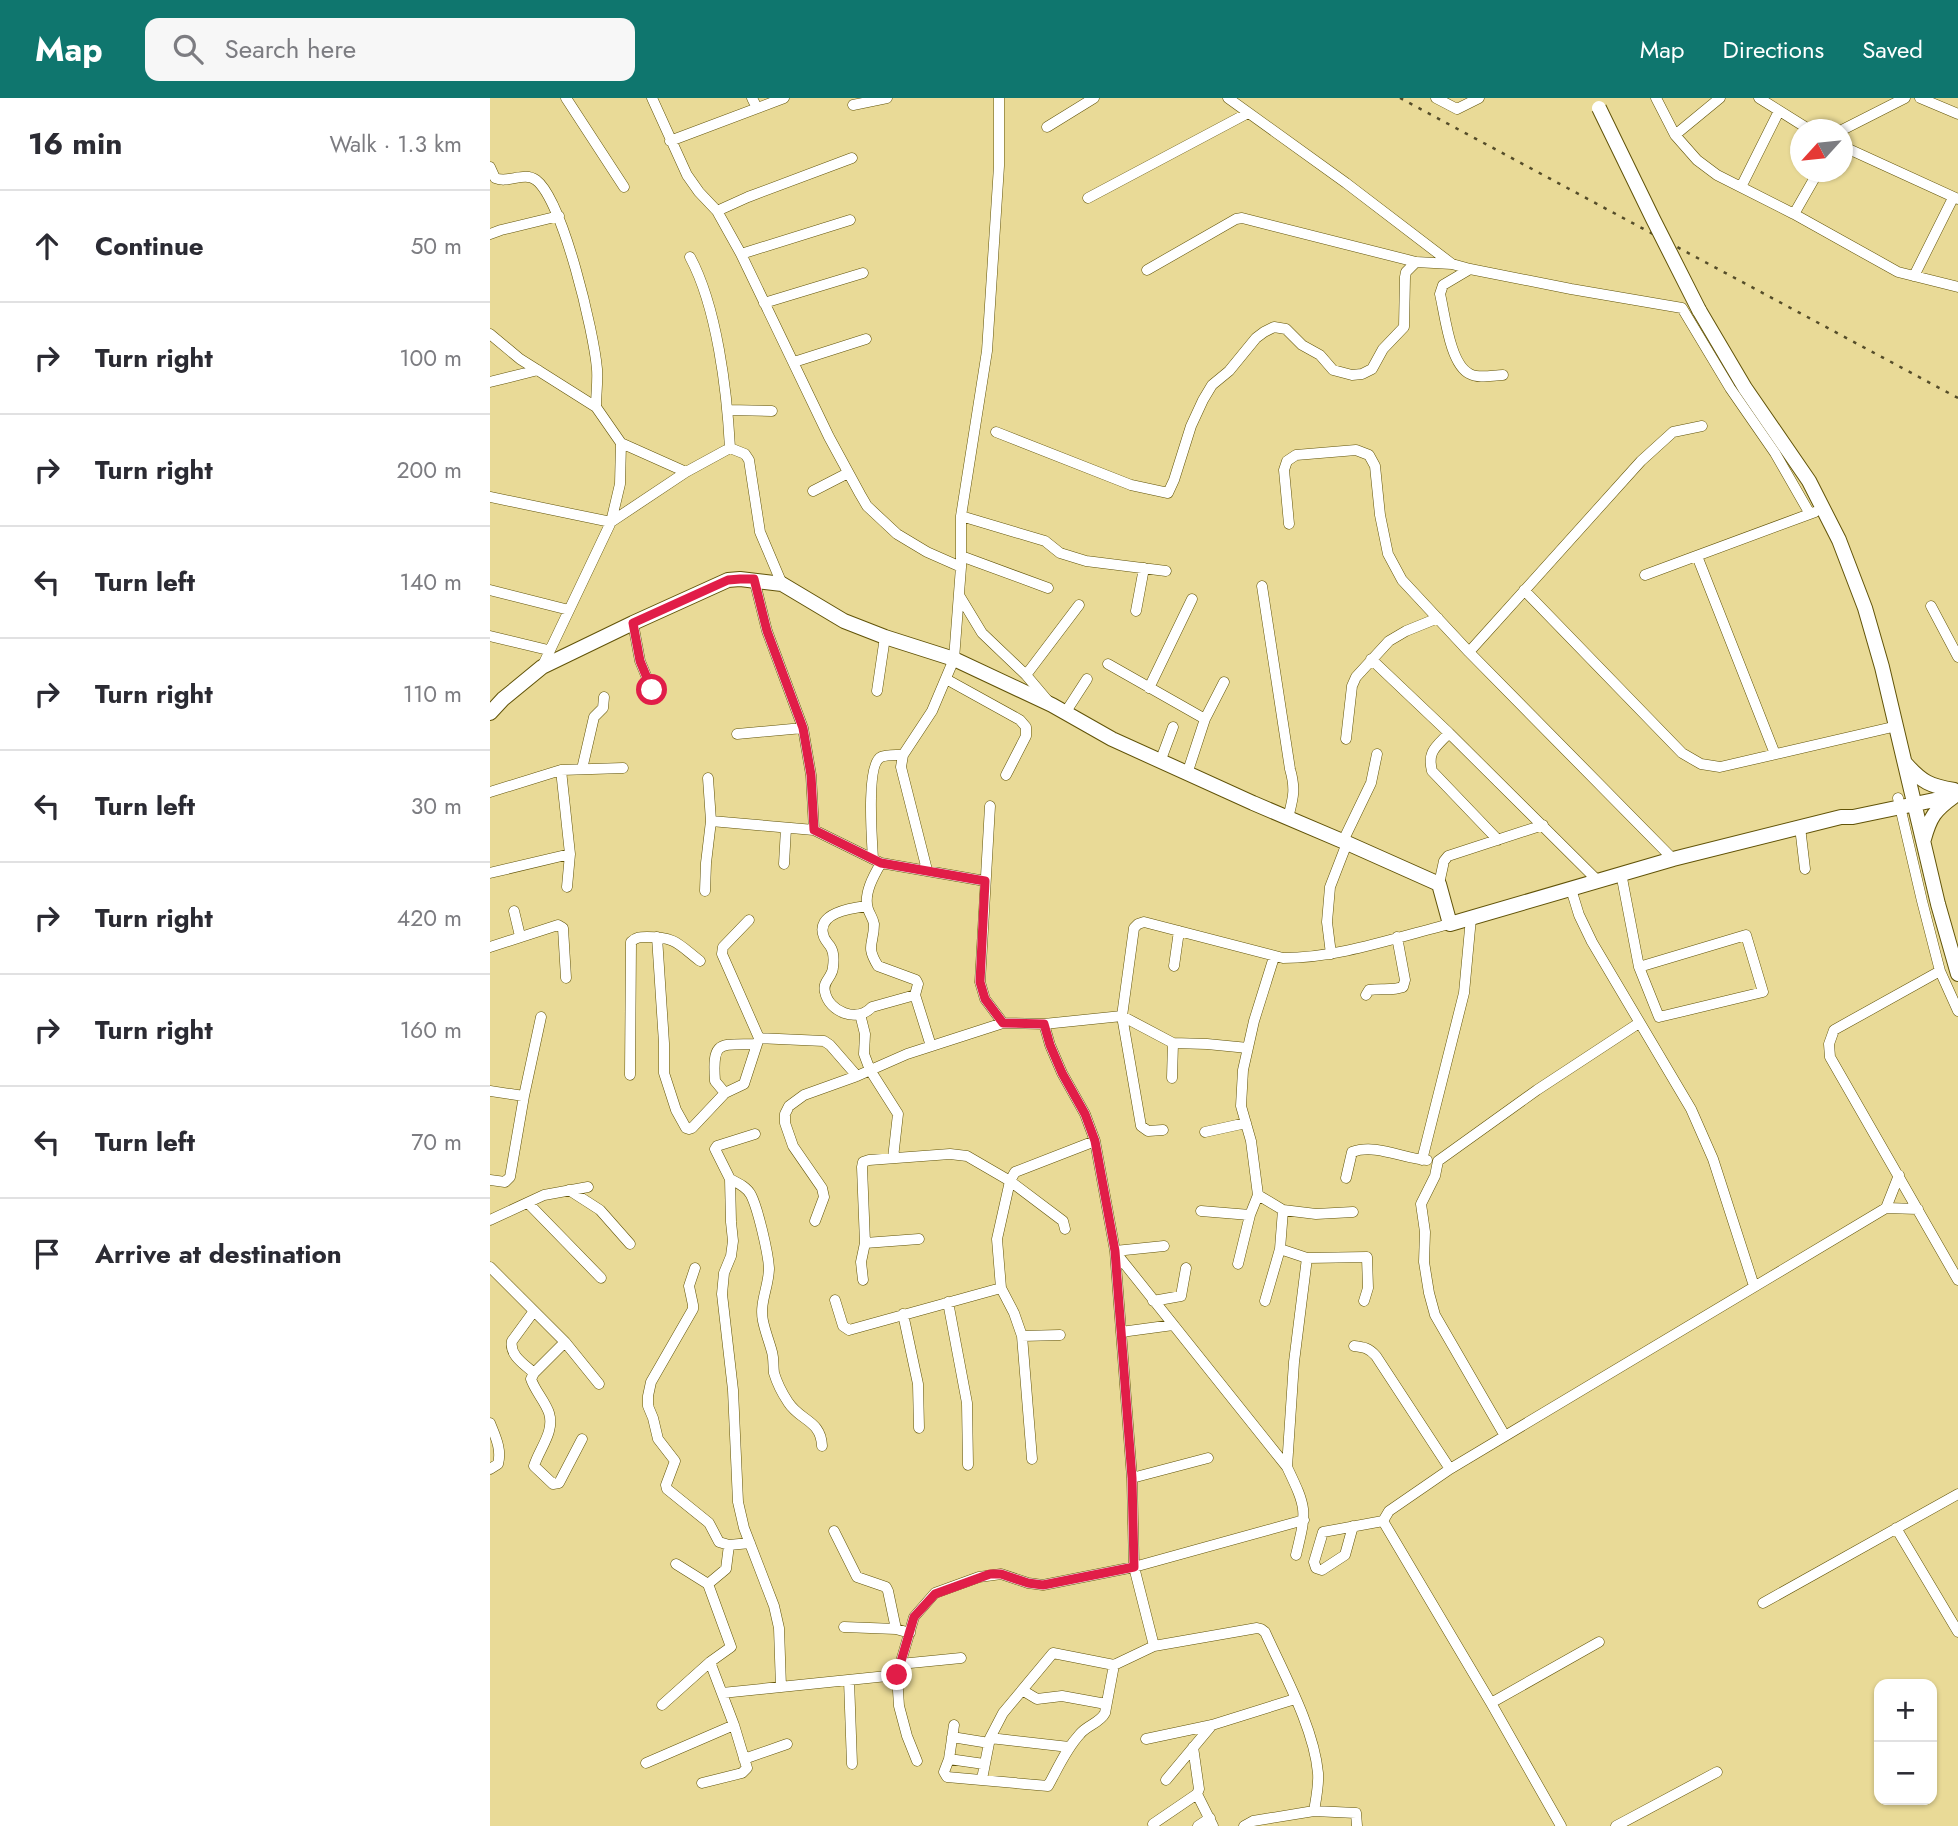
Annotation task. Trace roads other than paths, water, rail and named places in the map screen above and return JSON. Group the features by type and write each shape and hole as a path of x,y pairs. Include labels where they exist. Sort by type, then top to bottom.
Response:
{"main road":[{"path":"1597,103 1699,310 1781,449 1809,481 1839,540 1865,608 1905,762 1906,801 1923,840 1958,974"},
{"path":"490,713 541,667 728,580 754,579 782,584 844,621 954,659 1052,705 1160,762 1439,884 1451,924 1621,873 1841,817 1853,809 1957,792"},
{"path":"1905,762 1919,778 1957,792"},
{"path":"1923,840 1931,817 1957,792"}],"street":[{"path":"566,98 624,187"},
{"path":"652,98 687,175 717,211 741,254 848,473 867,506 897,534 927,552 1048,588"},
{"path":"670,141 754,103 784,98"},
{"path":"853,105 887,98"},
{"path":"927,870 901,767 903,755 932,712 954,659 961,561 961,516 987,351 999,166 999,98"},
{"path":"1047,127 1094,98"},
{"path":"1228,98 1452,264"},
{"path":"1436,98 1457,109 1479,98"},
{"path":"1656,98 1675,135 1697,160 1717,175 1898,272 1958,287"},
{"path":"1675,135 1720,98"},
{"path":"1759,98 1792,119"},
{"path":"1853,125 1905,98"},
{"path":"1920,98 1958,114"},
{"path":"1741,187 1779,111"},
{"path":"1087,198 1248,113"},
{"path":"1853,150 1955,198 1914,276"},
{"path":"717,211 852,158"},
{"path":"490,167 495,178 501,181 530,176 538,181 559,216 590,323 597,370 596,407"},
{"path":"1794,214 1812,182"},
{"path":"490,234 559,216"},
{"path":"1147,270 1242,218 1416,262 1452,264 1571,289 1682,308 1730,388 1781,449 1810,514"},
{"path":"741,254 850,220"},
{"path":"691,257 700,275 714,325 728,410 730,447"},
{"path":"996,432 1131,485 1168,493 1203,400 1212,385 1229,371 1256,338 1274,327 1286,329 1301,345 1320,355 1333,370 1352,375 1362,374 1372,369 1383,349 1404,327 1405,277 1406,272 1416,262"},
{"path":"1470,269 1441,288 1440,294 1454,354 1467,373 1474,376 1503,375"},
{"path":"764,303 863,273"},
{"path":"490,334 520,359 596,407 621,443 686,472"},
{"path":"794,362 866,339"},
{"path":"490,382 538,370"},
{"path":"728,410 772,411"},
{"path":"1469,652 1641,461 1667,436 1682,429 1702,426"},
{"path":"541,667 611,522 620,484 621,443"},
{"path":"490,497 611,522 686,472 730,447"},
{"path":"730,447 746,454 749,460 760,531 782,584"},
{"path":"1289,524 1284,470 1287,461 1296,455 1356,450 1369,455 1375,466 1380,515 1388,554 1402,580 1469,652 1673,859"},
{"path":"813,491 848,473"},
{"path":"1645,575 1824,509"},
{"path":"961,516 1045,541 1060,554 1086,561 1166,571"},
{"path":"1697,556 1776,754"},
{"path":"1136,611 1144,568"},
{"path":"754,579 767,631 803,728 811,775 814,830"},
{"path":"1262,586 1294,785 1288,818"},
{"path":"490,590 569,610"},
{"path":"1524,590 1682,753 1701,764 1720,767 1897,726"},
{"path":"959,595 982,633 1026,675 1052,705"},
{"path":"1149,688 1192,598"},
{"path":"1026,675 1079,605"},
{"path":"1931,606 1958,657"},
{"path":"1346,739 1352,686 1356,677 1390,641 1406,631 1438,618"},
{"path":"633,623 640,661 652,690"},
{"path":"490,636 548,650"},
{"path":"877,691 885,637"},
{"path":"1371,659 1597,880"},
{"path":"1108,664 1205,719"},
{"path":"946,679 1020,720 1026,727 1026,736 1006,775"},
{"path":"1065,713 1087,679"},
{"path":"1187,774 1205,719 1224,682"},
{"path":"582,769 594,717 603,708 604,697"},
{"path":"1160,762 1173,727"},
{"path":"737,734 803,728"},
{"path":"1449,733 1430,753 1432,771 1498,840"},
{"path":"1331,954 1327,922 1330,887 1345,842 1371,783 1377,754"},
{"path":"903,755 882,756 875,762 872,782 877,861 867,906 874,926 870,949 878,966 916,980 918,984 915,995 931,1046"},
{"path":"490,792 561,770 623,768"},
{"path":"561,770 570,854 568,887"},
{"path":"705,891 711,821 708,778"},
{"path":"1906,801 1922,901 1940,971 1958,1011"},
{"path":"990,806 980,982 985,999 1003,1023"},
{"path":"711,821 814,830 877,861 985,881"},
{"path":"1439,884 1444,861 1448,856 1543,825"},
{"path":"1800,827 1805,869"},
{"path":"784,864 786,828"},
{"path":"490,873 570,854"},
{"path":"1621,873 1639,967 1659,1017 1763,992 1746,935 1639,967"},
{"path":"1571,889 1579,915 1592,942 1690,1109 1713,1159 1754,1286"},
{"path":"867,906 844,909 827,920 823,926 824,937 832,951 834,969 824,990 829,1001 836,1010 847,1014 860,1014 872,1007 915,995"},
{"path":"514,911 520,936"},
{"path":"1422,1160 1464,993 1471,919"},
{"path":"657,937 664,1073 676,1110 686,1128 692,1128 725,1093 744,1084 757,1041 722,954 723,947 749,920"},
{"path":"1163,1130 1148,1131 1142,1126 1122,1016 1134,928 1138,923 1144,922 1274,957 1304,958 1331,954 1451,924"},
{"path":"490,947 561,926 566,978"},
{"path":"1174,966 1179,931"},
{"path":"630,1075 631,942 639,937 672,939 700,961"},
{"path":"1366,995 1368,990 1403,987 1405,980 1397,937"},
{"path":"1238,1264 1250,1215 1258,1195 1251,1141 1241,1106 1243,1070 1254,1021 1274,957"},
{"path":"1940,971 1834,1030 1829,1044 1830,1057 1958,1280"},
{"path":"860,1014 865,1034 863,1054 898,1114 893,1158"},
{"path":"815,1221 824,1198 822,1188 793,1146 785,1123 789,1106 804,1095 931,1046 1003,1023 1044,1024 1122,1016 1174,1043 1248,1048"},
{"path":"490,1180 505,1182 510,1177 541,1017"},
{"path":"1346,1178 1350,1157 1356,1150 1369,1148 1422,1160 1438,1160 1639,1023"},
{"path":"1044,1024 1062,1073 1085,1114 1095,1141 1115,1251 1132,1478 1134,1567 1154,1646"},
{"path":"725,1093 715,1081 716,1053 723,1045 757,1041 824,1041 857,1076"},
{"path":"1172,1079 1174,1043"},
{"path":"490,1091 524,1096"},
{"path":"1205,1132 1246,1124"},
{"path":"755,1134 715,1149 730,1180 733,1241 731,1256 724,1273 722,1294 733,1390 738,1502 744,1528 774,1606 779,1628 780,1687"},
{"path":"1032,1459 1022,1336 1002,1288 998,1239 1010,1181 1017,1170 1095,1141"},
{"path":"863,1280 863,1162 950,1154 967,1156 1010,1181 1063,1221 1065,1229"},
{"path":"1438,1160 1435,1176 1421,1204 1425,1232 1424,1262 1429,1293 1435,1315 1505,1436"},
{"path":"1886,1209 1899,1175"},
{"path":"730,1180 750,1193 764,1241 769,1269 763,1296 762,1318 778,1384 794,1412 818,1430 822,1437 822,1446"},
{"path":"490,1220 544,1195 588,1187"},
{"path":"569,1191 600,1210 630,1244"},
{"path":"1258,1195 1283,1210 1316,1214 1353,1212"},
{"path":"528,1203 601,1278"},
{"path":"1353,1526 1345,1555 1322,1570 1315,1568 1314,1562 1323,1532 1353,1526 1383,1521 1389,1511 1450,1469 1886,1209 1918,1209"},
{"path":"1265,1301 1280,1249 1283,1210"},
{"path":"1201,1211 1250,1215"},
{"path":"865,1243 919,1239"},
{"path":"1115,1251 1164,1246"},
{"path":"1280,1249 1307,1258 1367,1257 1368,1288 1364,1301"},
{"path":"1115,1251 1287,1467 1304,1508 1296,1555"},
{"path":"1287,1467 1294,1362 1307,1258"},
{"path":"490,1267 565,1342 599,1384"},
{"path":"695,1268 689,1286 692,1308 652,1382 648,1406 658,1439 675,1461 667,1489 709,1523 719,1542 729,1545 750,1544"},
{"path":"1153,1301 1181,1296 1186,1268"},
{"path":"835,1300 846,1329 1002,1288"},
{"path":"948,1302 968,1403 968,1465"},
{"path":"534,1311 512,1341 511,1347 513,1353 534,1373"},
{"path":"903,1314 918,1384 919,1428"},
{"path":"1121,1332 1173,1325"},
{"path":"1022,1336 1060,1335"},
{"path":"565,1342 531,1379 549,1412 550,1422 549,1431 534,1466 553,1484 559,1483 582,1439"},
{"path":"1354,1346 1371,1350 1376,1356 1450,1469"},
{"path":"490,1423 500,1457 498,1464 490,1469"},
{"path":"1132,1478 1208,1458"},
{"path":"1763,1603 1958,1494"},
{"path":"917,1761 906,1735 899,1706 897,1675 914,1617 935,1594 979,1577 1001,1574 1043,1585 1134,1567 1304,1520"},
{"path":"1383,1521 1561,1826"},
{"path":"1896,1528 1958,1632"},
{"path":"834,1531 857,1577 886,1587 896,1629"},
{"path":"708,1584 726,1569 729,1545"},
{"path":"662,1704 728,1649 731,1643 708,1584 676,1564"},
{"path":"844,1627 896,1629 910,1633"},
{"path":"982,1779 990,1741 1003,1713 1053,1653 1114,1665 1154,1646 1257,1628 1265,1632 1313,1744 1318,1775 1314,1811"},
{"path":"1491,1703 1599,1642"},
{"path":"900,1664 961,1658"},
{"path":"702,1783 742,1773 747,1768 710,1662"},
{"path":"954,1726 949,1759 944,1772 947,1777 1048,1786 1069,1746 1082,1731 1105,1713 1114,1665"},
{"path":"722,1693 897,1675"},
{"path":"849,1680 852,1764"},
{"path":"1023,1690 1037,1699 1062,1696 1106,1704"},
{"path":"1146,1739 1212,1725 1295,1699"},
{"path":"646,1763 734,1725"},
{"path":"1166,1780 1212,1725"},
{"path":"952,1737 1069,1746"},
{"path":"744,1759 787,1744"},
{"path":"1153,1824 1197,1794 1199,1784 1194,1747"},
{"path":"949,1759 985,1764"},
{"path":"1616,1826 1717,1772"},
{"path":"1197,1794 1212,1822 1198,1826"},
{"path":"1244,1826 1253,1821 1314,1811 1356,1813 1357,1826"}],"railway":[{"path":"1400,98 1958,398"}]}
